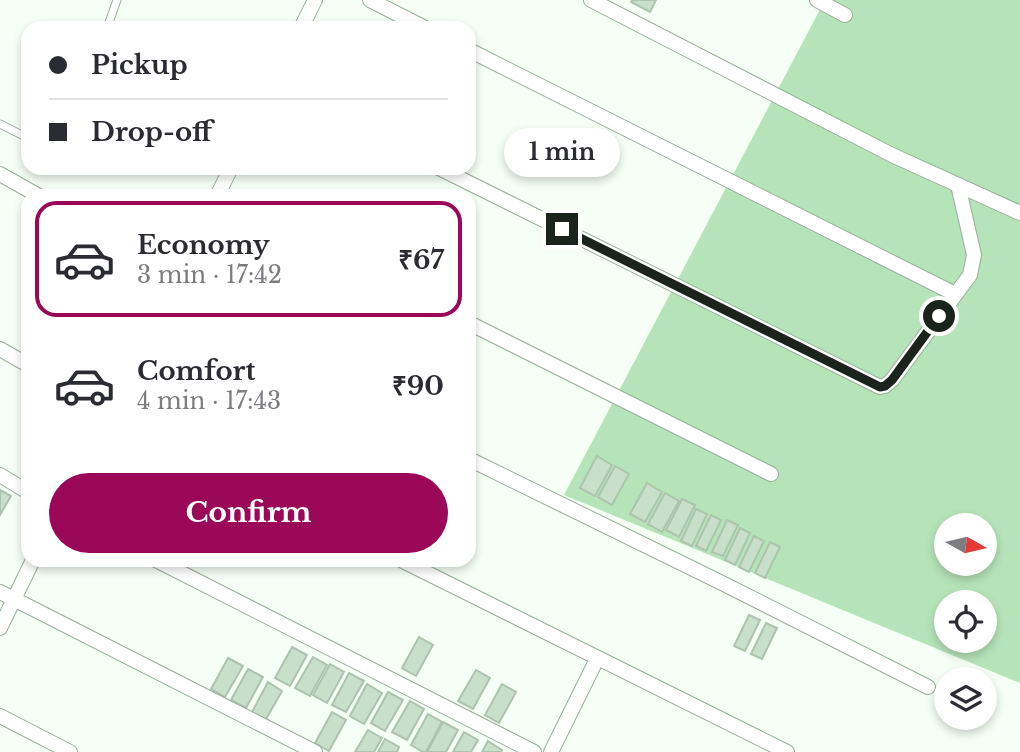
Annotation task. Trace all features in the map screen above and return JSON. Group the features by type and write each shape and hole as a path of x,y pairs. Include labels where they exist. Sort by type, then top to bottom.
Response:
{"street":[{"path":"305,21 316,0"},
{"path":"370,0 411,21"},
{"path":"591,0 892,155 1020,214"},
{"path":"817,0 845,15"},
{"path":"476,54 955,294"},
{"path":"0,174 27,189"},
{"path":"453,175 880,387 892,380 970,275 974,254 958,185"},
{"path":"476,326 771,474"},
{"path":"0,349 21,361"},
{"path":"476,462 928,687"},
{"path":"0,475 21,488"},
{"path":"0,628 7,595 28,567"},
{"path":"170,567 534,752"},
{"path":"415,567 787,752"},
{"path":"7,595 315,752"},
{"path":"551,752 597,659"},
{"path":"0,716 70,752"}],"lane":[{"path":"110,21 117,0"},
{"path":"0,124 21,134"}],"green space":[{"path":"825,0 1020,0 1020,683 997,674 997,667 981,667 947,653 997,653 997,590 934,590 934,648 564,495"}],"building":[{"path":"656,0 650,12 631,2"},
{"path":"597,456 612,465 595,496 580,488"},
{"path":"615,466 629,474 612,505 598,497"},
{"path":"647,483 662,492 645,522 630,514"},
{"path":"0,490 11,496 0,515"},
{"path":"665,493 679,501 662,532 648,524"},
{"path":"682,499 695,505 679,537 666,530"},
{"path":"696,509 707,514 692,546 681,541"},
{"path":"711,515 721,520 706,551 696,546"},
{"path":"727,520 738,525 723,556 712,552"},
{"path":"740,528 750,533 735,565 725,560"},
{"path":"754,536 764,541 749,572 739,567"},
{"path":"770,542 780,547 765,578 755,573"},
{"path":"749,615 760,620 745,651 734,646"},
{"path":"766,623 777,628 762,659 751,654"},
{"path":"419,637 433,645 416,676 402,668"},
{"path":"292,647 307,655 290,686 275,678"},
{"path":"313,657 327,665 310,696 295,688"},
{"path":"228,658 243,666 225,697 211,689"},
{"path":"330,664 344,672 327,703 313,695"},
{"path":"248,669 263,677 246,708 231,700"},
{"path":"476,670 490,678 473,709 458,701"},
{"path":"349,673 364,681 346,712 332,705"},
{"path":"268,682 282,691 265,721 251,714"},
{"path":"367,684 382,693 364,724 350,716"},
{"path":"502,684 516,692 499,723 485,715"},
{"path":"388,692 403,700 385,731 371,723"},
{"path":"410,701 424,709 407,740 392,732"},
{"path":"332,712 346,720 329,751 315,743"},
{"path":"428,714 442,722 426,752 423,752 411,745"},
{"path":"443,722 458,730 446,752 427,752"},
{"path":"368,730 382,738 374,752 355,752"},
{"path":"464,732 478,740 471,752 453,752"},
{"path":"385,739 399,747 397,752 378,752"},
{"path":"488,741 502,750 501,752 482,752"}],"route":[{"path":"562,229 880,387 892,380 939,316"}]}
